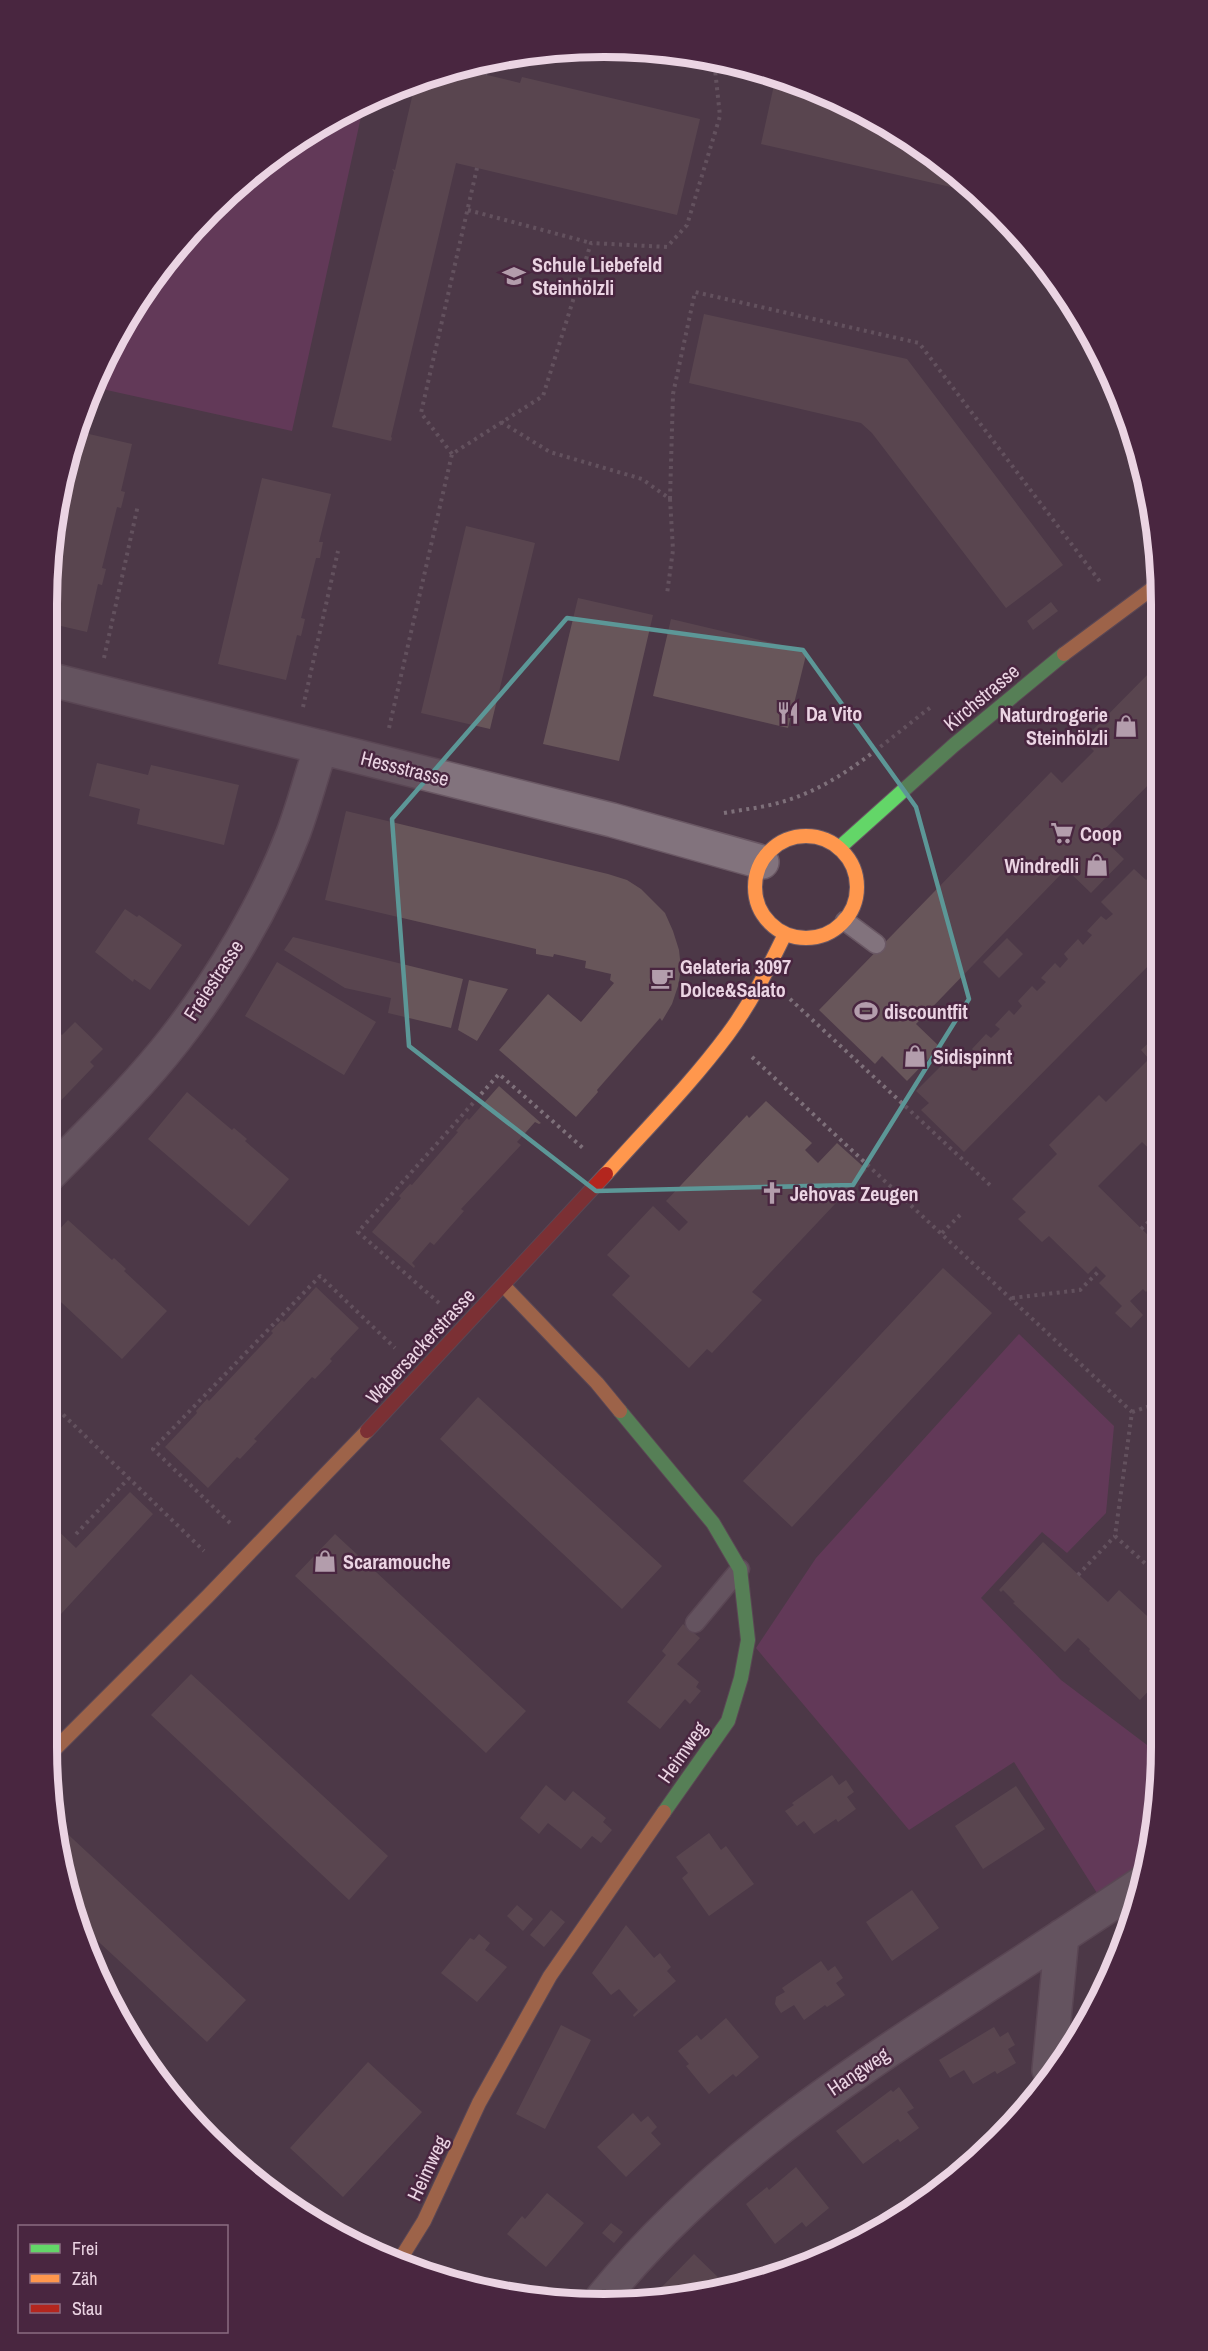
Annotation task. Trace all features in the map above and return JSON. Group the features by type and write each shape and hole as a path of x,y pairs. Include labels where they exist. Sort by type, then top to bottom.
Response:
{"street":[{"name":"Kirchstrasse","path":"839,848 961,739 1054,662 1151,590"},
{"name":"Hessstrasse","path":"57,681 381,761 710,846 762,862"},
{"name":"Freiestrasse","path":"57,1167 133,1088 175,1039 220,974 261,904 292,835 308,743"},
{"path":"812,836 826,840 839,848 849,860 856,875 857,891 853,907 845,921 832,932 817,937 801,938 785,934 770,925 760,911 755,895 756,877 762,862 777,846 797,837 812,836"},
{"name":"Wabersackerstrasse","path":"57,1747 257,1548 608,1171 728,1034 763,980 785,934"},
{"name":"Heimweg","path":"403,2255 423,2221 479,2103 544,1985 728,1721 741,1678 748,1640 740,1569 713,1523 597,1383 503,1285"},
{"name":"Hangweg","path":"606,2294 682,2211 771,2133 851,2074 1132,1890"},
{"path":"1050,2064 1062,1936"}],"lane":[{"path":"845,921 876,944"},
{"path":"695,1623 740,1569"}],"path":[{"path":"468,210 591,243 667,247 687,225 720,116 715,69"},
{"path":"485,75 486,70"},
{"path":"452,454 421,413 477,168"},
{"path":"381,761 452,454 543,396 591,243"},
{"path":"667,594 674,550 670,499 673,394 695,292 919,343 1122,610"},
{"path":"501,422 550,452 642,479 670,499"},
{"path":"97,691 138,506"},
{"path":"308,743 338,551"},
{"path":"710,846 719,813 788,801 816,789 844,773 931,707"},
{"path":"783,993 990,1185"},
{"path":"728,1034 1132,1412"},
{"path":"465,1326 358,1232 499,1074 608,1171"},
{"path":"942,1233 963,1212"},
{"path":"1141,1229 1151,1220"},
{"path":"1011,1298 1080,1290 1100,1270"},
{"path":"257,1548 153,1449 320,1276 422,1373"},
{"path":"1132,1412 1151,1406"},
{"path":"57,1409 230,1575"},
{"path":"1078,1575 1115,1536 1132,1412"},
{"path":"57,1421 63,1415"},
{"path":"76,1534 129,1478"},
{"path":"1115,1536 1151,1569"}],"highlighted area":[{"path":"567,618 803,650 916,807 969,999 853,1185 596,1191 409,1046 392,819"}],"shaded area":[{"path":"362,113 292,431 102,389 130,330 149,300 170,271 217,217 271,170 300,149"},
{"path":"1019,1334 1114,1426 1106,1513 1067,1553 1042,1532 981,1598 1061,1680 1151,1750 1146,1818 1137,1867 1097,1893 1014,1762 909,1830 756,1648 816,1558"}],"building":[{"path":"477,73 520,83 522,77 700,119 677,215 456,163 391,441 332,427 394,172 392,169 395,170 413,92"},
{"path":"774,84 846,113 878,130 908,149 960,189 761,144"},
{"path":"704,314 907,359 1063,565 1006,608 872,433 861,423 689,383"},
{"path":"85,433 132,444 121,491 125,492 121,508 117,507 102,568 106,569 102,585 98,584 87,632 57,625 58,568 62,533 68,497"},
{"path":"262,478 331,494 319,542 323,542 320,558 316,558 301,618 305,619 301,636 297,635 286,680 218,664"},
{"path":"466,526 535,543 490,729 421,713"},
{"path":"578,598 653,615 619,761 543,744"},
{"path":"1051,602 1058,611 1033,630 1027,621"},
{"path":"671,619 807,651 788,728 653,696"},
{"path":"1151,671 1151,782 1099,835 1124,859 1091,893 1066,869 916,1024 940,1047 907,1081 882,1056 875,1064 819,1010 1051,772 1062,783 1094,751 1083,740"},
{"path":"97,763 148,775 151,765 239,785 224,845 137,824 140,809 89,796"},
{"path":"346,811 627,880 641,889 665,913 679,950 681,969 672,1004 662,1021 660,1018 576,1117 499,1050 548,994 581,1022 614,983 610,980 611,974 585,968 586,961 554,954 553,957 536,954 536,949 325,900"},
{"path":"1134,869 1146,880 1151,875 1151,963 964,1152 921,1110 929,1103 916,1091 950,1057 961,1068 976,1053 972,1049 986,1034 991,1038 1000,1029 995,1025 1009,1010 1014,1015 1022,1006 1018,1001 1032,986 1037,991 1046,982 1041,978 1055,963 1060,968 1068,959 1064,954 1078,939 1083,945 1092,935 1087,931 1101,916 1106,920 1113,914 1101,902"},
{"path":"125,909 137,917 139,915 182,945 150,990 134,979 133,982 95,952"},
{"path":"293,937 463,979 451,1028 388,1013 391,998 345,988 284,950"},
{"path":"1007,938 1023,954 999,978 983,962"},
{"path":"277,962 376,1022 344,1075 245,1016"},
{"path":"469,980 508,989 477,1041 458,1030"},
{"path":"75,1022 103,1049 90,1062 94,1066 57,1105 57,1030 62,1035"},
{"path":"1151,1041 1151,1150 1142,1142 1098,1186 1151,1238 1151,1287 1146,1292 1143,1289 1130,1301 1143,1315 1131,1328 1115,1313 1122,1306 1099,1283 1106,1276 1096,1266 1088,1274 1049,1236 1042,1242 1018,1219 1026,1212 1012,1199 1057,1154 1049,1145 1099,1095 1106,1102 1149,1059 1141,1050"},
{"path":"499,1086 541,1123 535,1122 517,1142 521,1145 461,1209 464,1211 434,1245 430,1242 412,1263 414,1268 372,1232 401,1198 399,1196 410,1184 412,1185 458,1132 456,1131 467,1118 469,1120"},
{"path":"187,1092 232,1130 234,1128 247,1139 245,1141 289,1179 249,1226 148,1139"},
{"path":"766,1101 812,1143 805,1150 818,1163 837,1143 867,1170 752,1292 762,1300 712,1353 707,1349 689,1368 612,1295 630,1276 607,1255 653,1206 679,1231 688,1222 666,1201 747,1115 749,1118"},
{"path":"68,1220 112,1260 114,1258 126,1269 124,1271 167,1311 122,1359 57,1298 57,1232"},
{"path":"943,1268 992,1313 792,1527 743,1481"},
{"path":"316,1287 359,1328 315,1379 312,1377 254,1439 257,1441 240,1459 237,1457 208,1488 165,1447 207,1399 209,1401 273,1333 271,1331 282,1320 284,1322"},
{"path":"478,1397 662,1566 622,1609 440,1439"},
{"path":"130,1492 153,1514 61,1614 57,1610 57,1530 76,1548"},
{"path":"335,1534 526,1711 486,1753 295,1576"},
{"path":"1043,1542 1108,1602 1119,1590 1151,1620 1151,1688 1140,1700 1078,1638 1065,1652 1013,1603 1015,1602 1003,1590 1001,1592 999,1590"},
{"path":"683,1624 700,1638 677,1664 699,1682 696,1687 701,1691 690,1704 685,1699 660,1729 627,1702 666,1655 662,1651"},
{"path":"191,1674 388,1856 349,1900 151,1715"},
{"path":"832,1775 839,1785 846,1780 854,1792 847,1797 856,1809 838,1822 836,1819 814,1834 804,1821 797,1826 785,1811 794,1805 792,1803"},
{"path":"546,1785 565,1801 573,1791 606,1818 603,1822 612,1830 601,1843 592,1836 581,1849 548,1823 539,1834 520,1818"},
{"path":"1016,1786 1045,1829 983,1869 955,1826"},
{"path":"64,1831 246,2000 207,2042 90,1934 76,1889"},
{"path":"709,1833 721,1850 726,1846 754,1884 709,1916 682,1878 688,1873 676,1857"},
{"path":"912,1890 939,1928 892,1961 866,1922"},
{"path":"517,1905 533,1919 523,1931 507,1916"},
{"path":"551,1910 565,1922 544,1947 530,1935"},
{"path":"626,1925 654,1958 660,1953 671,1967 667,1971 676,1981 634,2017 633,2015 638,2010 619,1989 611,1995 592,1973"},
{"path":"479,1934 490,1943 485,1950 507,1967 477,2002 441,1973 470,1938 474,1940"},
{"path":"821,1961 828,1971 835,1966 843,1978 836,1983 845,1995 827,2007 825,2005 804,2020 794,2005 781,2013 775,2004 776,1997 785,1992 782,1988"},
{"path":"726,2018 759,2057 736,2077 733,2074 709,2094 686,2066 689,2064 678,2051 697,2035 701,2040"},
{"path":"561,2025 591,2040 545,2129 516,2114"},
{"path":"994,2027 1000,2037 1008,2032 1015,2045 1008,2049 1016,2063 997,2074 995,2071 973,2084 964,2070 950,2078 939,2060"},
{"path":"368,2062 422,2112 343,2197 290,2148"},
{"path":"899,2087 914,2108 907,2112 919,2128 900,2142 898,2139 863,2164 836,2131 891,2090 893,2092"},
{"path":"633,2113 641,2122 648,2116 657,2127 651,2133 661,2144 626,2177 597,2147"},
{"path":"796,2167 829,2208 806,2227 802,2222 775,2244 746,2204 767,2187 769,2190"},
{"path":"547,2193 584,2223 546,2267 507,2234 522,2216 525,2219"},
{"path":"611,2223 623,2232 614,2243 602,2233"},
{"path":"694,2254 721,2281 675,2289 658,2291"}],"traffic: fast":[{"path":"839,848 954,745 1064,654"},
{"path":"620,1411 713,1523 740,1569 748,1640 741,1678 728,1721 664,1812"}],"traffic: slow":[{"path":"1064,654 1151,590"},
{"path":"806,836 825,840 842,851 853,868 857,887 853,906 842,923 825,934 806,938 787,934 770,923 759,906 755,887 759,868 770,851 787,840 806,836"},
{"path":"606,1174 684,1088 728,1034 752,998 785,934"},
{"path":"503,1285 597,1383 620,1411"},
{"path":"57,1747 208,1596 367,1431"},
{"path":"403,2255 424,2221 479,2103 550,1976 664,1812"}],"traffic: jam":[{"path":"367,1431 606,1174"}],"place":[{"name":"Schule Liebefeld Steinhölzli","path":"514,276"},
{"name":"Da Vito","path":"788,713"},
{"name":"Naturdrogerie Steinhölzli","path":"1126,726"},
{"name":"Coop","path":"1062,833"},
{"name":"Windredli","path":"1097,865"},
{"name":"Gelateria 3097 Dolce&Salato","path":"662,978"},
{"name":"discountfit","path":"866,1011"},
{"name":"Sidispinnt","path":"915,1056"},
{"name":"Jehovas Zeugen","path":"772,1193"},
{"name":"Scaramouche","path":"325,1561"}]}
